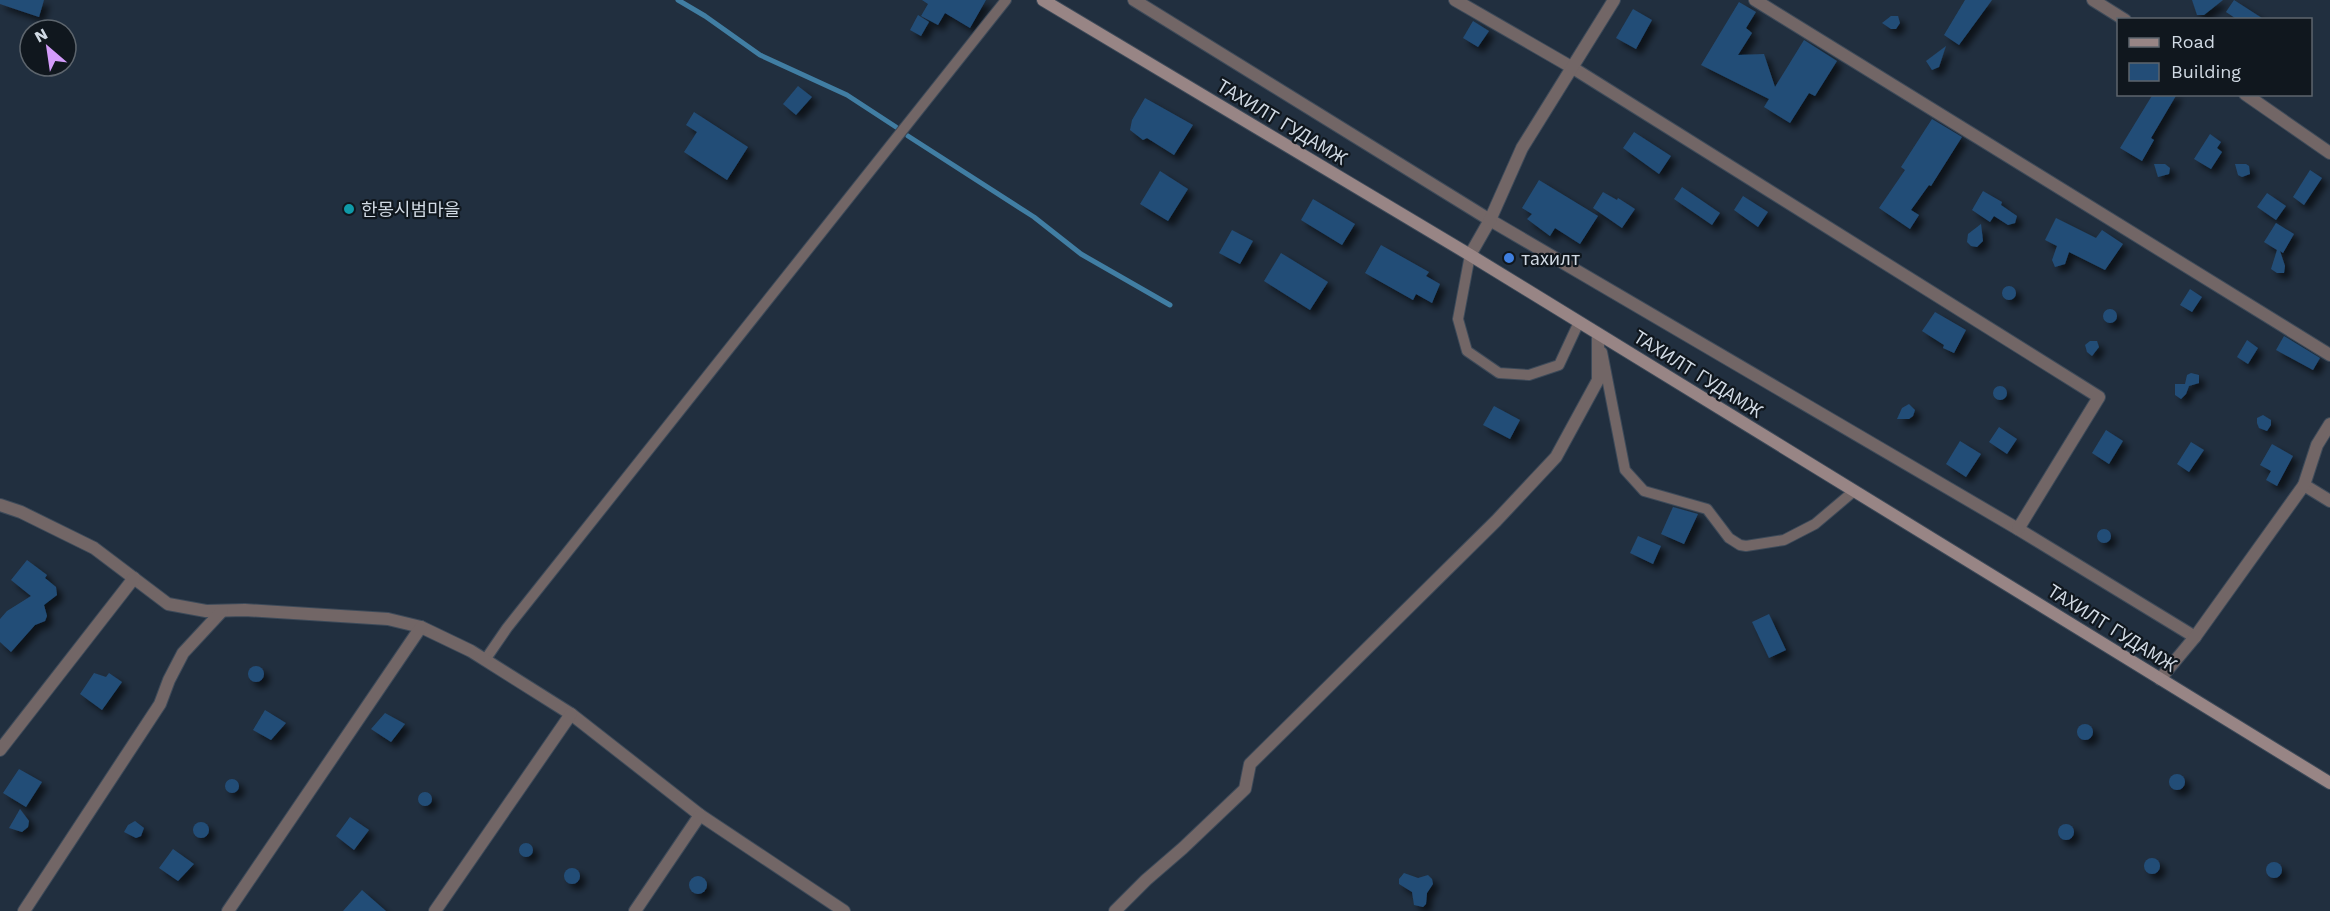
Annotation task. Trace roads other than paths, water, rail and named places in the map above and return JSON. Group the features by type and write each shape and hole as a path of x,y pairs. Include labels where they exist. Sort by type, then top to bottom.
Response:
{"main road":[{"name":"ТАХИЛТ ГУДАМЖ","path":"1043,0 1470,255 2330,783"}],"street":[{"path":"1134,0 1490,220 2018,529 2195,637"},
{"path":"1455,0 1573,68 2099,397 2018,529"},
{"path":"1470,255 1490,220 1522,148 1614,0"},
{"path":"1755,0 2330,355"},
{"path":"2093,0 2122,18"},
{"path":"2248,96 2330,153"},
{"path":"1114,911 1245,789 1250,764 1496,521 1556,457 1598,380 1598,334"},
{"path":"2160,679 2195,637 2304,485 2318,445 2330,424"},
{"path":"2304,485 2330,501"},
{"path":"0,505 21,512 94,548 168,604 206,611 245,610 388,619 421,627 485,660 571,714 700,815 836,909"},
{"path":"0,750 134,578"},
{"path":"24,911 160,704 183,653 222,611"},
{"path":"228,911 421,627"},
{"path":"435,911 571,714"},
{"path":"635,911 700,815"}],"lane":[{"path":"485,660 507,628 1006,0"},
{"path":"1470,255 1458,320 1467,351 1499,373 1528,375 1558,364 1580,322"},
{"path":"1598,334 1625,470 1644,491 1707,509 1729,538 1746,546 1784,540 1815,524 1854,491"}],"waterway":[{"path":"678,0 760,55 847,95 896,127"},
{"path":"908,136 1034,217 1081,254 1170,305"}],"place":[{"name":"한몽시범마을","path":"349,209"},
{"name":"тахилт","path":"1509,258"}]}
